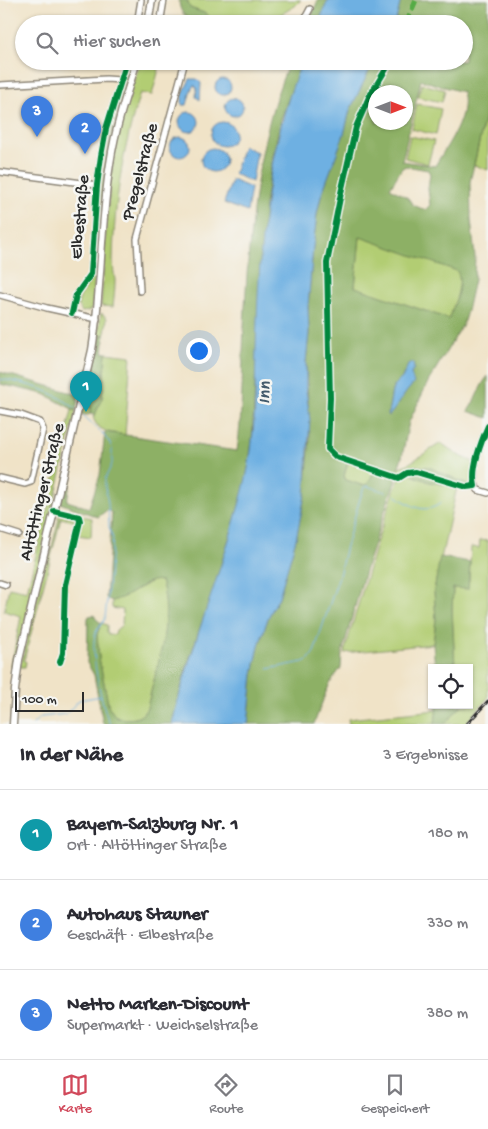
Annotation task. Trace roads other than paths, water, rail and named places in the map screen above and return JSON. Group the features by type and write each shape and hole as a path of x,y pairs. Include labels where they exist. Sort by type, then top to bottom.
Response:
{"main road":[{"path":"150,15 152,0"},
{"name":"Altöttinger Straße","path":"13,724 18,666 86,380 96,319 103,223 110,165 119,115 134,70"}],"street":[{"path":"139,15 142,0"},
{"path":"162,15 164,0"},
{"path":"307,15 310,9"},
{"name":"Elbestraße","path":"72,313 76,295 91,274 97,185 106,129 124,70"},
{"name":"Pregelstraße","path":"140,291 137,239 183,70"},
{"path":"0,85 106,79 121,80"},
{"path":"0,172 97,185"},
{"path":"0,295 96,319"},
{"path":"0,411 22,415 40,422 43,429 31,482 25,484 0,478"},
{"path":"488,426 480,446 474,480 478,490 488,493"},
{"path":"54,511 78,516 80,521 65,585 63,654 60,662"},
{"path":"0,529 19,535"},
{"path":"0,584 6,585"}],"water":[{"path":"328,0 401,0 397,15 322,15"},
{"name":"Inn","path":"299,70 370,70 350,110 344,134 321,196 317,214 308,307 309,333 306,389 310,420 305,495 296,539 279,597 268,618 259,646 253,674 248,724 172,724 192,653 230,536 249,465 254,418 259,274 266,202 272,166 290,96"},
{"path":"190,79 197,79 201,83 200,100 196,97 197,88 194,85 187,105 182,105 182,95"},
{"path":"220,79 226,79 231,84 229,93 220,95 215,90 215,84"},
{"path":"234,98 240,101 243,107 240,113 234,116 228,113 225,107 228,101"},
{"path":"189,112 196,115 199,122 196,129 189,132 182,129 179,122 182,115"},
{"path":"223,122 232,125 235,134 232,143 223,146 214,143 211,134 214,125"},
{"path":"180,137 187,140 190,147 187,154 180,157 173,154 170,147 173,140"},
{"path":"243,146 257,152 252,182 234,174"},
{"path":"213,148 222,151 225,160 222,169 213,172 204,169 201,160 204,151"},
{"path":"232,180 251,188 247,212 224,203"},
{"path":"409,363 413,363 414,368 411,374 414,383 389,416 392,391 402,378"}],"waterway":[{"path":"0,379 40,389 58,397 75,408"},
{"path":"83,415 102,433 112,448 112,464 105,479 105,487 109,527 113,539 105,619 96,633 94,643 98,680 110,724"},
{"path":"268,669 303,662 309,659 314,652 339,576 362,492 367,486 386,492"},
{"path":"395,495 417,508 429,509 441,503"},
{"path":"33,724 41,717 66,714 79,700 101,696"}],"railway":[{"path":"467,724 488,701"}],"place":[{"name":"Netto Marken-Discount","path":"37,137"},
{"name":"Autohaus Stauner","path":"85,154"},
{"name":"Bayern-Salzburg Nr. 1","path":"86,412"}]}
